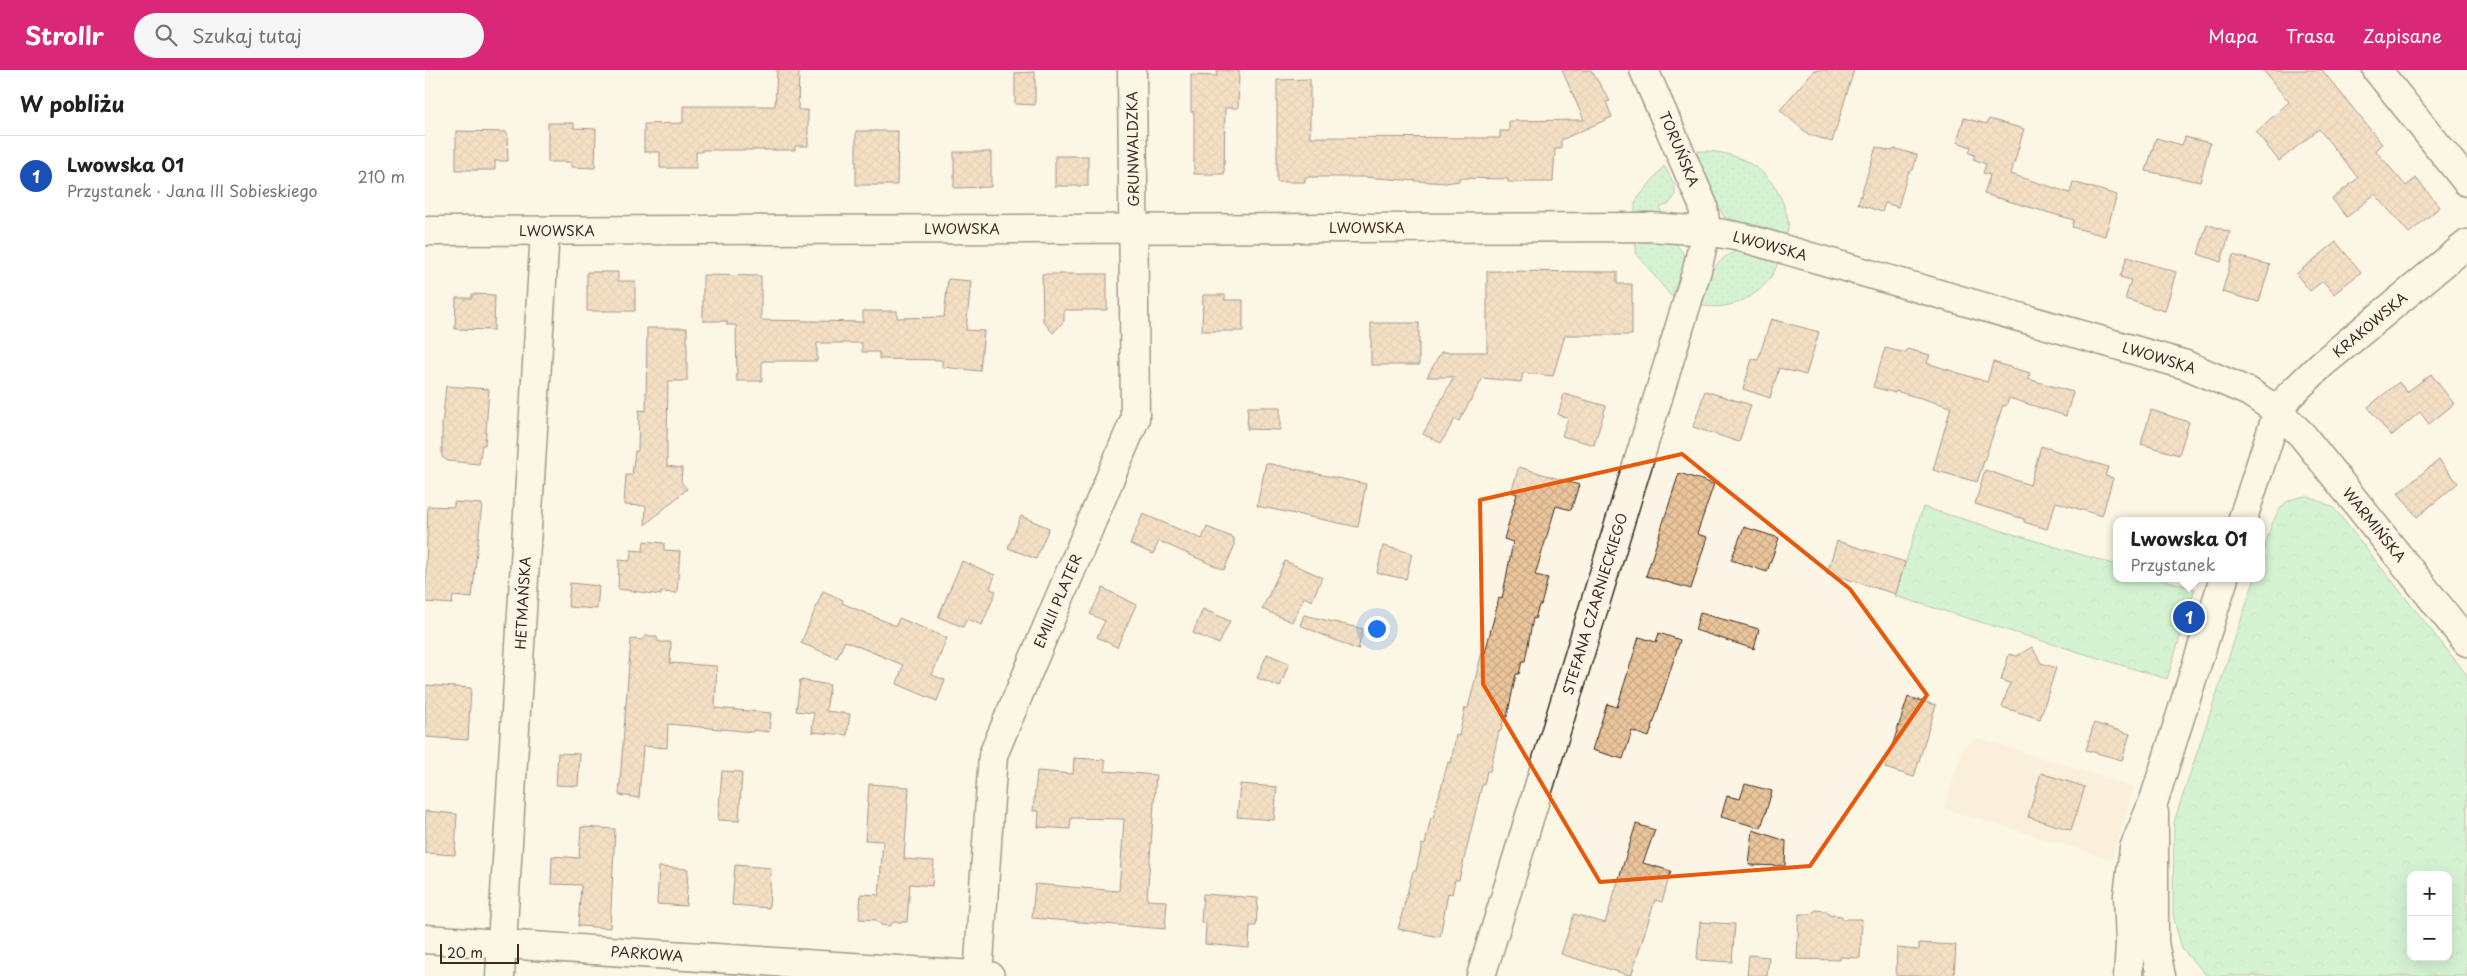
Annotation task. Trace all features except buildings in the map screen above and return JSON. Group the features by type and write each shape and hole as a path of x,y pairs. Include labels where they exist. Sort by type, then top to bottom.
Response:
{"street":[{"name":"GRUNWALDZKA","path":"1132,70 1134,229"},
{"name":"TORUŃSKA","path":"1644,70 1703,205 1706,231"},
{"path":"2377,70 2467,182"},
{"name":"LWOWSKA","path":"425,232 1650,226 1706,231 1741,236 2186,365 2249,392 2278,411"},
{"name":"EMILII PLATER","path":"978,976 993,755 1135,419 1134,229"},
{"name":"HETMAŃSKA","path":"500,976 545,230"},
{"name":"STEFANA CZARNIECKIEGO","path":"1481,976 1697,270 1706,231"},
{"name":"KRAKOWSKA","path":"2243,517 2278,411 2290,394 2322,364 2467,244"},
{"name":"WARMIŃSKA","path":"2278,411 2303,436 2467,642"},
{"path":"2128,976 2130,944 2128,896 2134,848 2154,800 2223,582"},
{"path":"2154,800 2154,943 2161,976"},
{"name":"PARKOWA","path":"425,939 990,976"}],"highlighted area":[{"path":"1682,454 1850,589 1927,695 1810,866 1600,882 1483,684 1480,500"}],"shaded area":[{"path":"1977,738 2134,787 2112,859 1944,808 1964,745"}],"green space":[{"path":"1698,151 1712,151 1725,154 1749,163 1760,170 1777,190 1783,203 1788,223 1786,236 1724,217 1692,154"},
{"path":"1664,166 1675,185 1675,196 1668,205 1660,207 1661,215 1635,217 1635,202"},
{"path":"1636,240 1674,241 1686,257 1677,298 1670,295 1636,253"},
{"path":"1736,251 1746,251 1779,260 1767,282 1748,298 1724,306 1699,305 1715,267 1728,255"},
{"path":"2307,496 2333,507 2467,675 2467,976 2207,976 2182,949 2173,915 2174,822 2254,582 2265,582 2265,548 2268,537 2276,515 2288,501"},
{"path":"1923,507 2113,564 2113,582 2172,582 2195,589 2167,679 1895,596"}],"place":[{"name":"Lwowska 01","path":"2189,617"}]}
